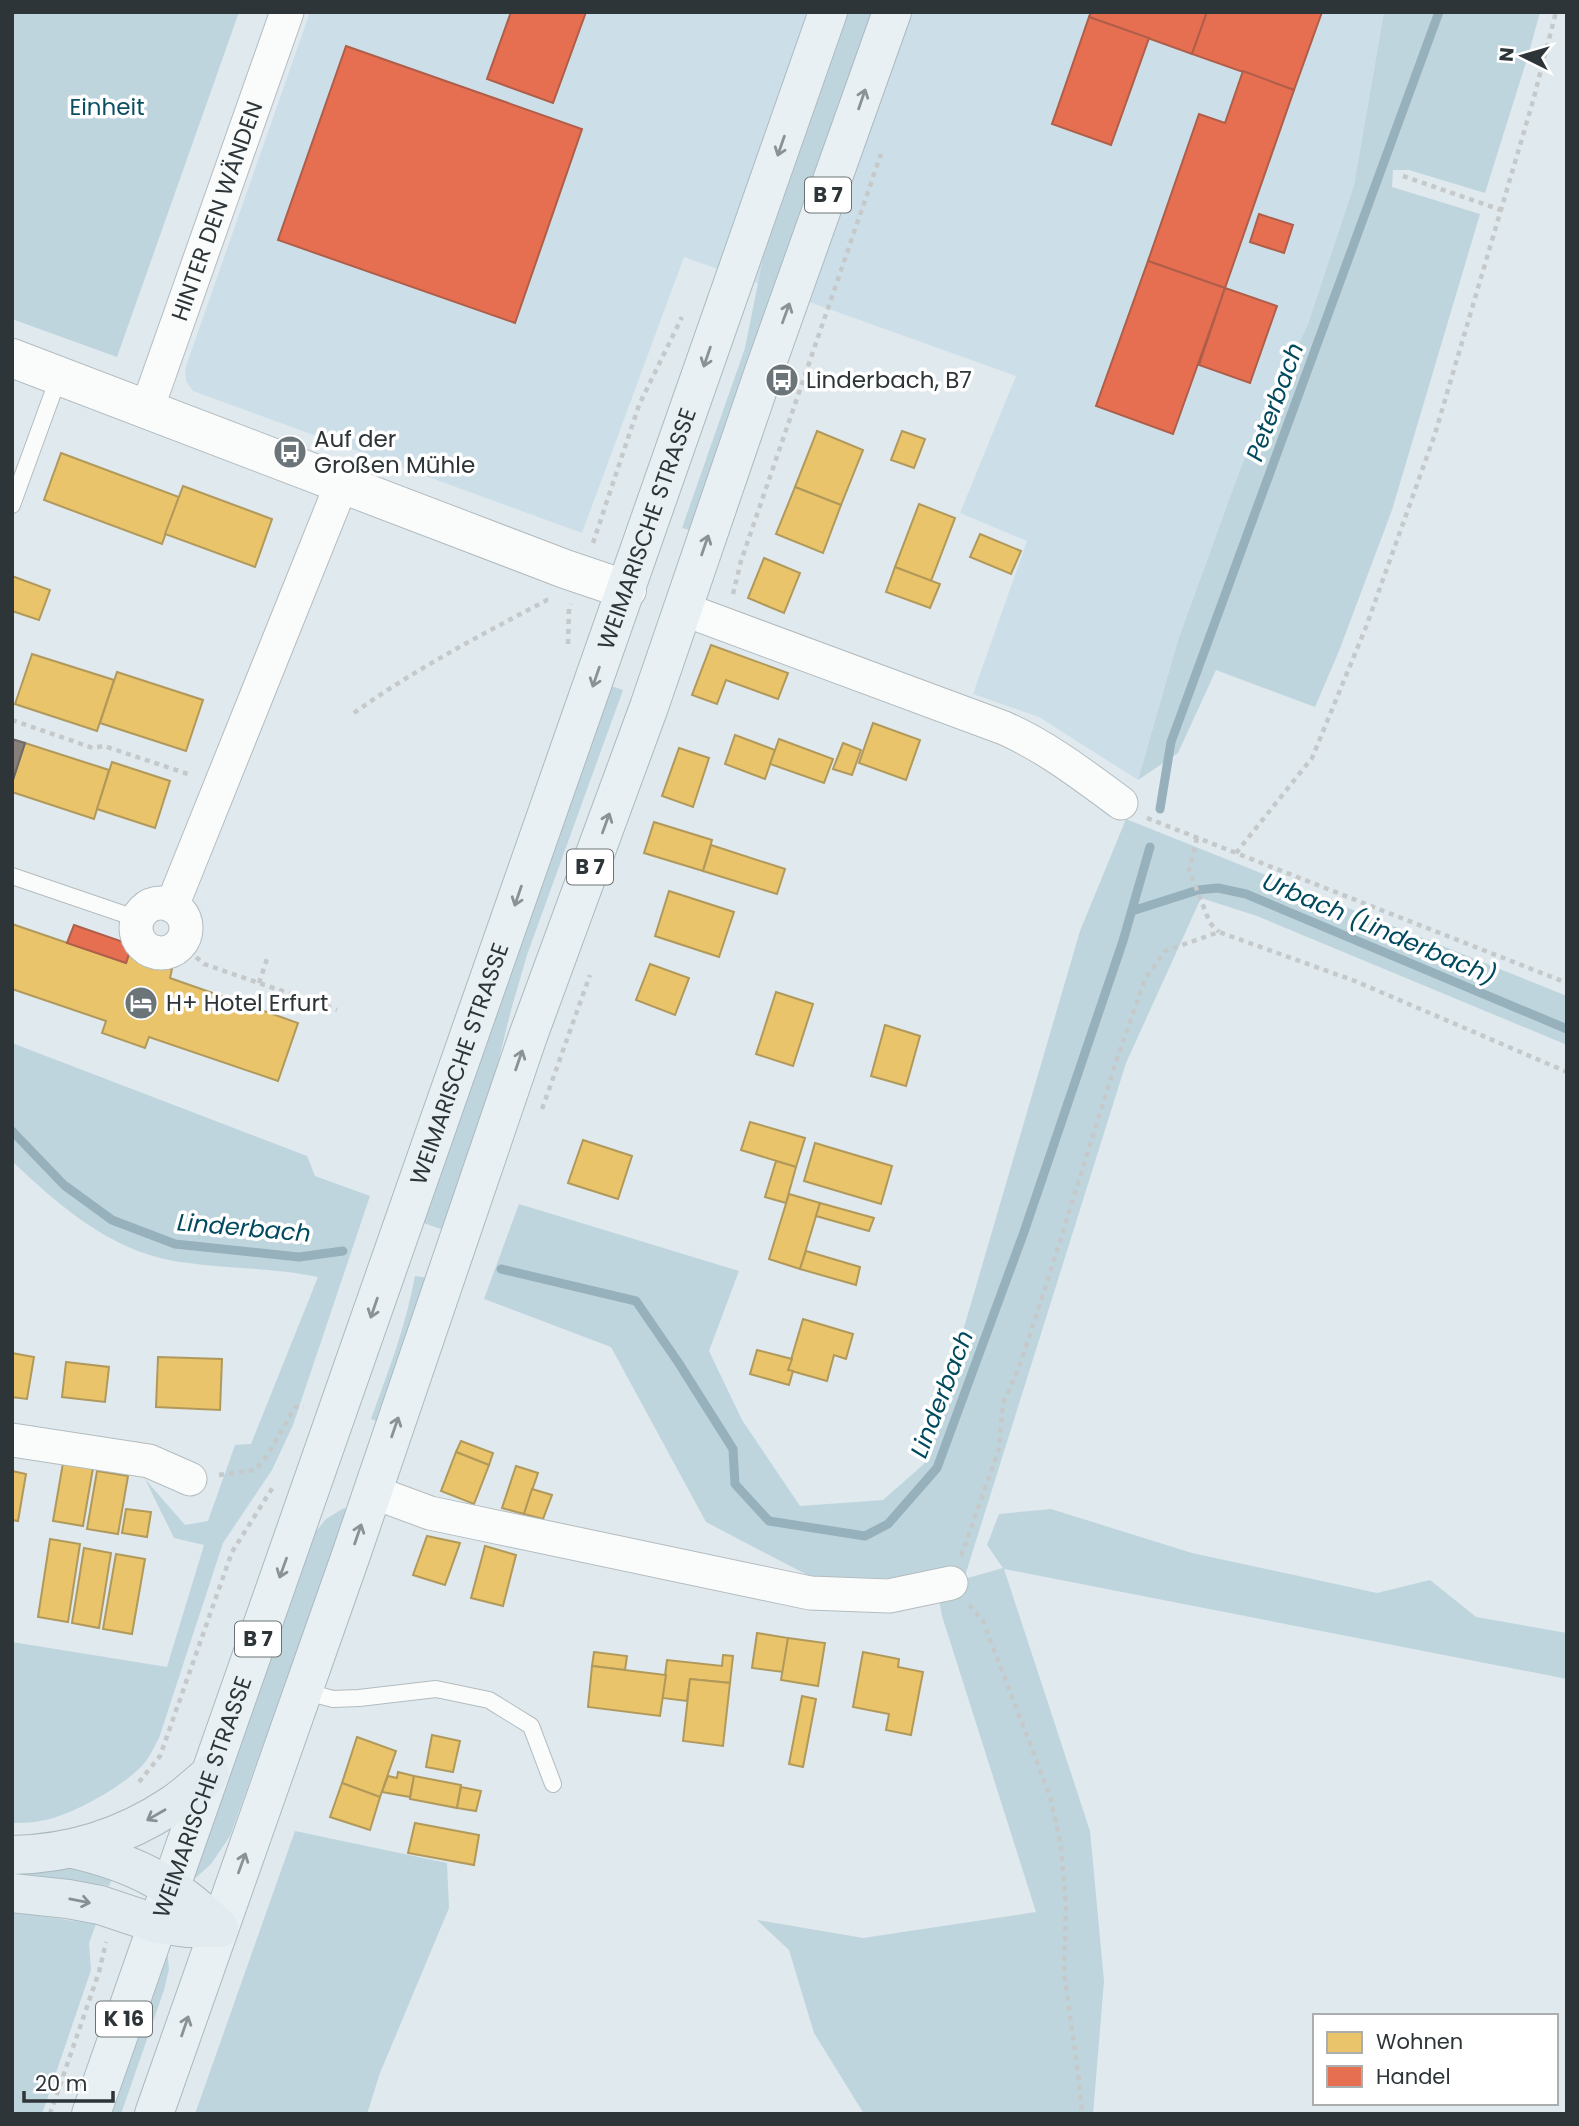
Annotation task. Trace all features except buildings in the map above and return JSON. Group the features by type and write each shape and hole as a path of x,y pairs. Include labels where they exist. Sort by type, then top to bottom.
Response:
{"highway":[{"path":"12,1854 73,1849 101,1840 173,1805 210,1774"},
{"path":"73,1849 134,1867 170,1886 196,1905 219,1928"},
{"path":"12,1893 100,1905 157,1924 219,1928"}],"main road":[{"name":"WEIMARISCHE STRASSE","path":"91,2114 828,12"},
{"name":"B 7","path":"154,2114 373,1492 519,1061 683,609 892,12"},
{"path":"627,590 683,609"},
{"path":"316,1471 373,1492"}],"street":[{"name":"HINTER DEN WÄNDEN","path":"147,409 287,12"},
{"path":"12,358 565,569 627,590"},
{"path":"172,905 342,482"},
{"path":"683,609 1025,737 1061,759 1121,803"},
{"path":"162,903 172,905 186,923 185,936 162,953 144,947 136,931 142,912 149,906 162,903"},
{"path":"12,1440 149,1461 190,1479"},
{"path":"373,1492 430,1513 810,1593 889,1596 951,1583"}],"lane":[{"path":"12,505 59,376"},
{"path":"12,876 138,919"},
{"path":"303,1690 333,1699 436,1689 489,1699 531,1726 553,1784"}],"path":[{"path":"1236,853 1312,758 1366,627 1435,434 1534,101 1556,12"},
{"path":"733,594 741,561 885,143"},
{"path":"1403,176 1501,210"},
{"path":"594,541 639,405 685,310"},
{"path":"354,713 390,687 547,600 569,609 568,655"},
{"path":"12,720 93,748 104,746 221,786"},
{"path":"1121,803 1138,814 1197,838 1567,983"},
{"path":"1197,838 1189,870 1210,923 1219,932 1355,981 1567,1072"},
{"path":"1082,2114 1065,1972 1066,1908 1061,1846 1050,1796 983,1621 951,1583 999,1449 1003,1403 1018,1370 1039,1308 1116,1062 1145,979 1165,951 1219,932"},
{"path":"162,953 204,964 337,1010"},
{"path":"259,983 267,959"},
{"path":"190,1479 255,1470 267,1456 295,1407 310,1408"},
{"path":"134,1787 160,1756 232,1552 274,1485"},
{"path":"50,2114 99,1972 105,1946"}],"shaded area":[{"path":"310,12 1384,12 1354,185 1308,324 1241,467 1178,640 1138,780 1039,717 973,694 1027,541 960,513 1016,376 684,257 582,533 193,391 186,381 185,369"}],"green space":[{"name":"Einheit","path":"12,12 239,12 117,357 12,319"},
{"path":"849,12 874,12 693,531 682,528 745,348 763,258"},
{"path":"1384,12 1540,12 1485,193 1409,170 1393,170 1392,187 1480,214 1392,510 1315,707 1216,670 1178,753 1138,780 1178,640 1241,467 1308,324 1354,185"},
{"path":"611,686 623,690 527,955 496,1071 447,1231 423,1223"},
{"path":"1126,819 1567,996 1567,1045 1257,916 1201,898 1126,1063 964,1579 1003,1568 987,1545 999,1514 1051,1509 1192,1553 1377,1593 1430,1580 1476,1617 1567,1633 1567,1679 1004,1569 1090,1831 1104,1981 1093,2114 864,2114 814,2033 789,1950 757,1920 863,1938 1036,1912 942,1616 935,1579 811,1577 706,1522 611,1347 484,1299 519,1204 739,1271 709,1351 742,1420 800,1506 883,1500 924,1464 1080,931"},
{"path":"12,1043 307,1156 315,1176 370,1196 293,1425 272,1470 223,1543 159,1738 151,1753 131,1776 79,1808 45,1820 12,1823 12,1642 167,1667 204,1545 174,1538 145,1479 185,1525 208,1521 235,1445 251,1444 318,1277 282,1271 192,1264 151,1255 107,1236 67,1209 12,1161"},
{"path":"415,1276 430,1278 379,1422 371,1419 402,1331"},
{"path":"344,1508 348,1510 230,1836 211,1864 191,1882 313,1535 326,1519"},
{"path":"295,1831 447,1863 449,1908 380,2073 367,2114 195,2114"},
{"path":"72,1863 113,1876 109,1886 12,1874 12,1868"},
{"path":"12,1912 96,1924 89,1943 91,1970 42,2114 12,2114"},
{"path":"167,1950 169,1969 164,1990 121,2114 110,2114"}],"waterway":[{"name":"Peterbach","path":"1160,809 1171,742 1439,12"},
{"name":"Linderbach","path":"501,1269 636,1301 733,1449 735,1484 769,1521 865,1536 888,1524 937,1468 1024,1232 1123,941 1150,847"},
{"name":"Urbach (Linderbach)","path":"1132,911 1198,890 1218,888 1246,894 1567,1029"},
{"name":"Linderbach","path":"12,1131 64,1185 112,1220 175,1244 299,1257 343,1251"}],"place":[{"name":"Linderbach, B7","path":"782,380"},
{"name":"Auf der Großen Mühle","path":"290,452"},
{"name":"H+ Hotel Erfurt","path":"141,1003"}]}
